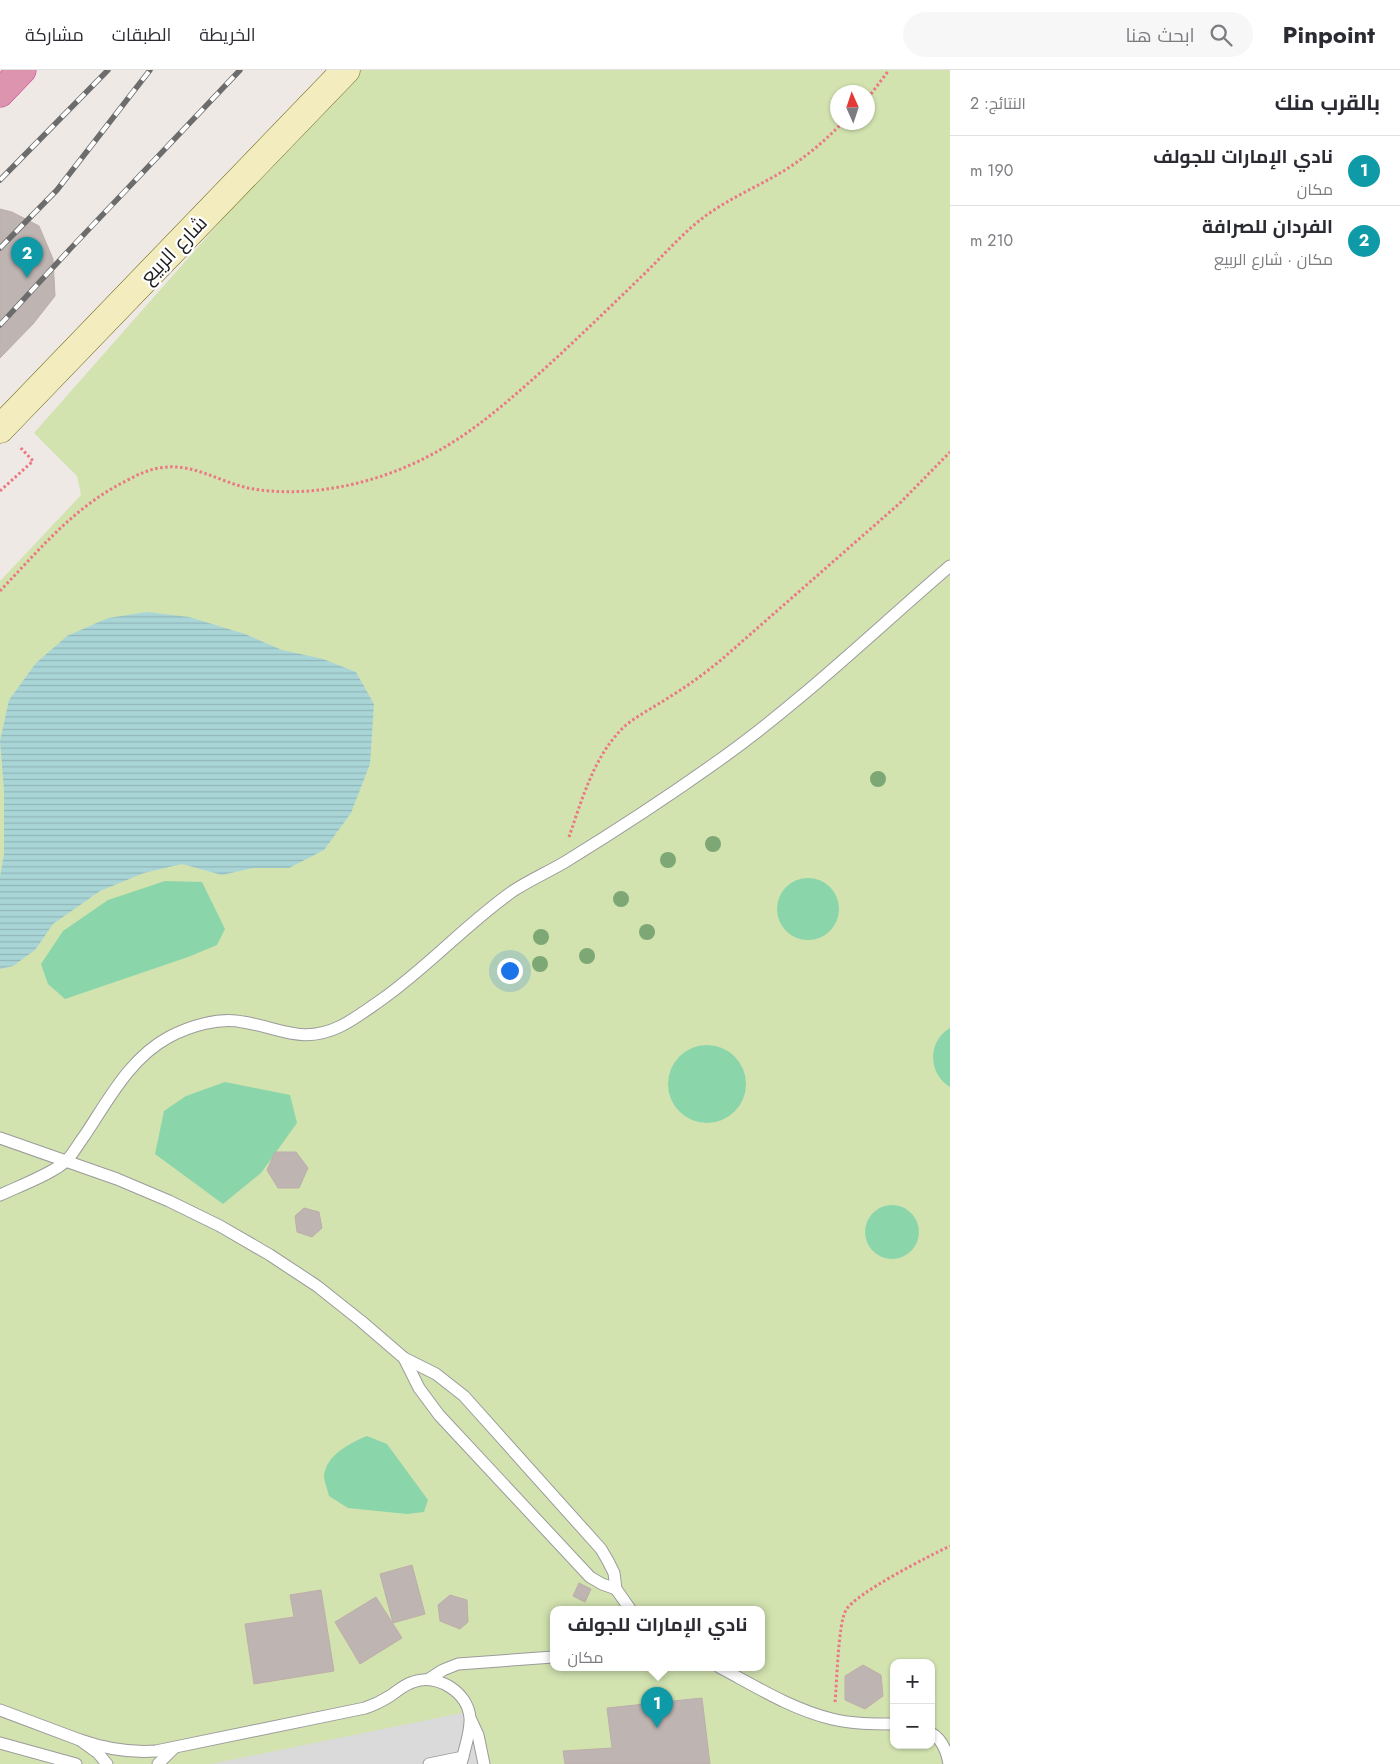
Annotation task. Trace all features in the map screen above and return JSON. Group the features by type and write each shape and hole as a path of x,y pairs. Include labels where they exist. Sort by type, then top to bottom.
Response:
{"highway":[{"path":"0,93 22,70"}],"main road":[{"name":"شارع الربيع","path":"0,429 346,70"}],"lane":[{"path":"0,1195 66,1162 130,1068 148,1051 168,1037 191,1027 215,1022 240,1021 283,1033 302,1035 321,1033 339,1027 356,1018 416,973 472,923 516,889 562,864 671,794 771,720 820,681 950,566"},
{"path":"0,1138 117,1179 170,1201 220,1226 316,1286 404,1358 436,1374 464,1396 601,1549 614,1573 616,1589 628,1606"},
{"path":"404,1358 419,1388 439,1415 590,1577 616,1589"},
{"path":"429,1679 443,1670 458,1664 550,1657"},
{"path":"727,1671 803,1710 833,1720 890,1724"},
{"path":"0,1710 98,1747 137,1752 175,1747 366,1708 378,1703 401,1687 414,1681 429,1679 443,1683 456,1691 465,1702 478,1735 484,1764"},
{"path":"429,1764 462,1760 470,1731 470,1716"},
{"path":"935,1734 945,1747 949,1764"},
{"path":"80,1740 98,1753 107,1764"},
{"path":"0,1743 76,1764"},
{"path":"158,1764 163,1756 175,1747"}],"path":[{"path":"875,89 889,70"},
{"path":"0,591 69,518 98,497 143,472 176,466 192,468 247,488 299,491 327,488 380,476 432,455 479,426 500,408 589,328 701,219 724,204 776,176 803,158 835,130"},
{"path":"562,864 569,837 600,760 626,726 697,679 720,660 900,503 950,452"},
{"path":"0,491 33,461"},
{"path":"833,1720 842,1626 846,1610 852,1603 884,1582 950,1546"}],"green space":[{"path":"354,70 950,70 950,1764 0,1764 0,581 81,495 77,476 34,433"},
{"path":"808,878 820,881 830,887 836,897 839,909 836,921 830,931 820,937 808,940 796,937 786,931 780,921 777,909 780,897 786,887 796,881"},
{"path":"165,881 202,882 225,929 217,945 188,957 65,999 48,984 41,964 63,931 108,900"},
{"path":"950,1028 950,1087 937,1074 933,1058 937,1041"},
{"path":"707,1045 722,1048 739,1062 743,1069 746,1084 743,1099 729,1116 722,1120 707,1123 692,1120 675,1106 671,1099 668,1084 671,1069 685,1052 692,1048"},
{"path":"225,1082 290,1095 297,1123 261,1173 223,1204 155,1154 164,1111 186,1096"},
{"path":"892,1205 902,1207 911,1213 917,1222 919,1232 917,1242 911,1251 902,1257 892,1259 882,1257 873,1251 867,1242 865,1232 867,1222 873,1213 882,1207"},
{"path":"367,1436 387,1444 428,1500 424,1512 407,1514 348,1508 329,1496 324,1476 329,1462 346,1446"}],"shaded area":[{"path":"467,1712 479,1764 211,1764"}],"water":[{"path":"147,612 189,617 245,634 282,650 323,659 356,672 374,704 370,764 351,813 324,850 289,868 253,868 222,875 182,864 144,873 100,891 53,924 35,950 13,966 0,969 0,877 4,854 4,790 0,741 9,700 36,663 67,636 108,618"}],"building":[{"path":"0,209 12,212 39,226 53,259 55,296 33,324 0,358"},
{"path":"275,1152 296,1152 308,1168 299,1188 278,1188 267,1170"},
{"path":"304,1208 319,1212 322,1228 312,1237 297,1232 295,1216"},
{"path":"412,1565 425,1614 393,1623 380,1574"},
{"path":"579,1583 591,1589 585,1602 573,1596"},
{"path":"321,1590 334,1671 254,1684 245,1624 294,1617 290,1595"},
{"path":"450,1595 467,1600 468,1622 460,1629 440,1621 438,1605"},
{"path":"376,1597 402,1638 360,1664 335,1622"},
{"path":"863,1665 881,1675 883,1696 865,1709 845,1700 845,1676"},
{"path":"702,1698 710,1764 565,1764 563,1751 612,1748 607,1708"}],"railway":[{"path":"0,180 108,70"},
{"path":"0,248 57,190 150,70"},
{"path":"0,325 240,70"}],"place":[{"name":"الفردان للصرافة","path":"27,278"},
{"name":"نادي الإمارات للجولف","path":"657,1728"}]}
